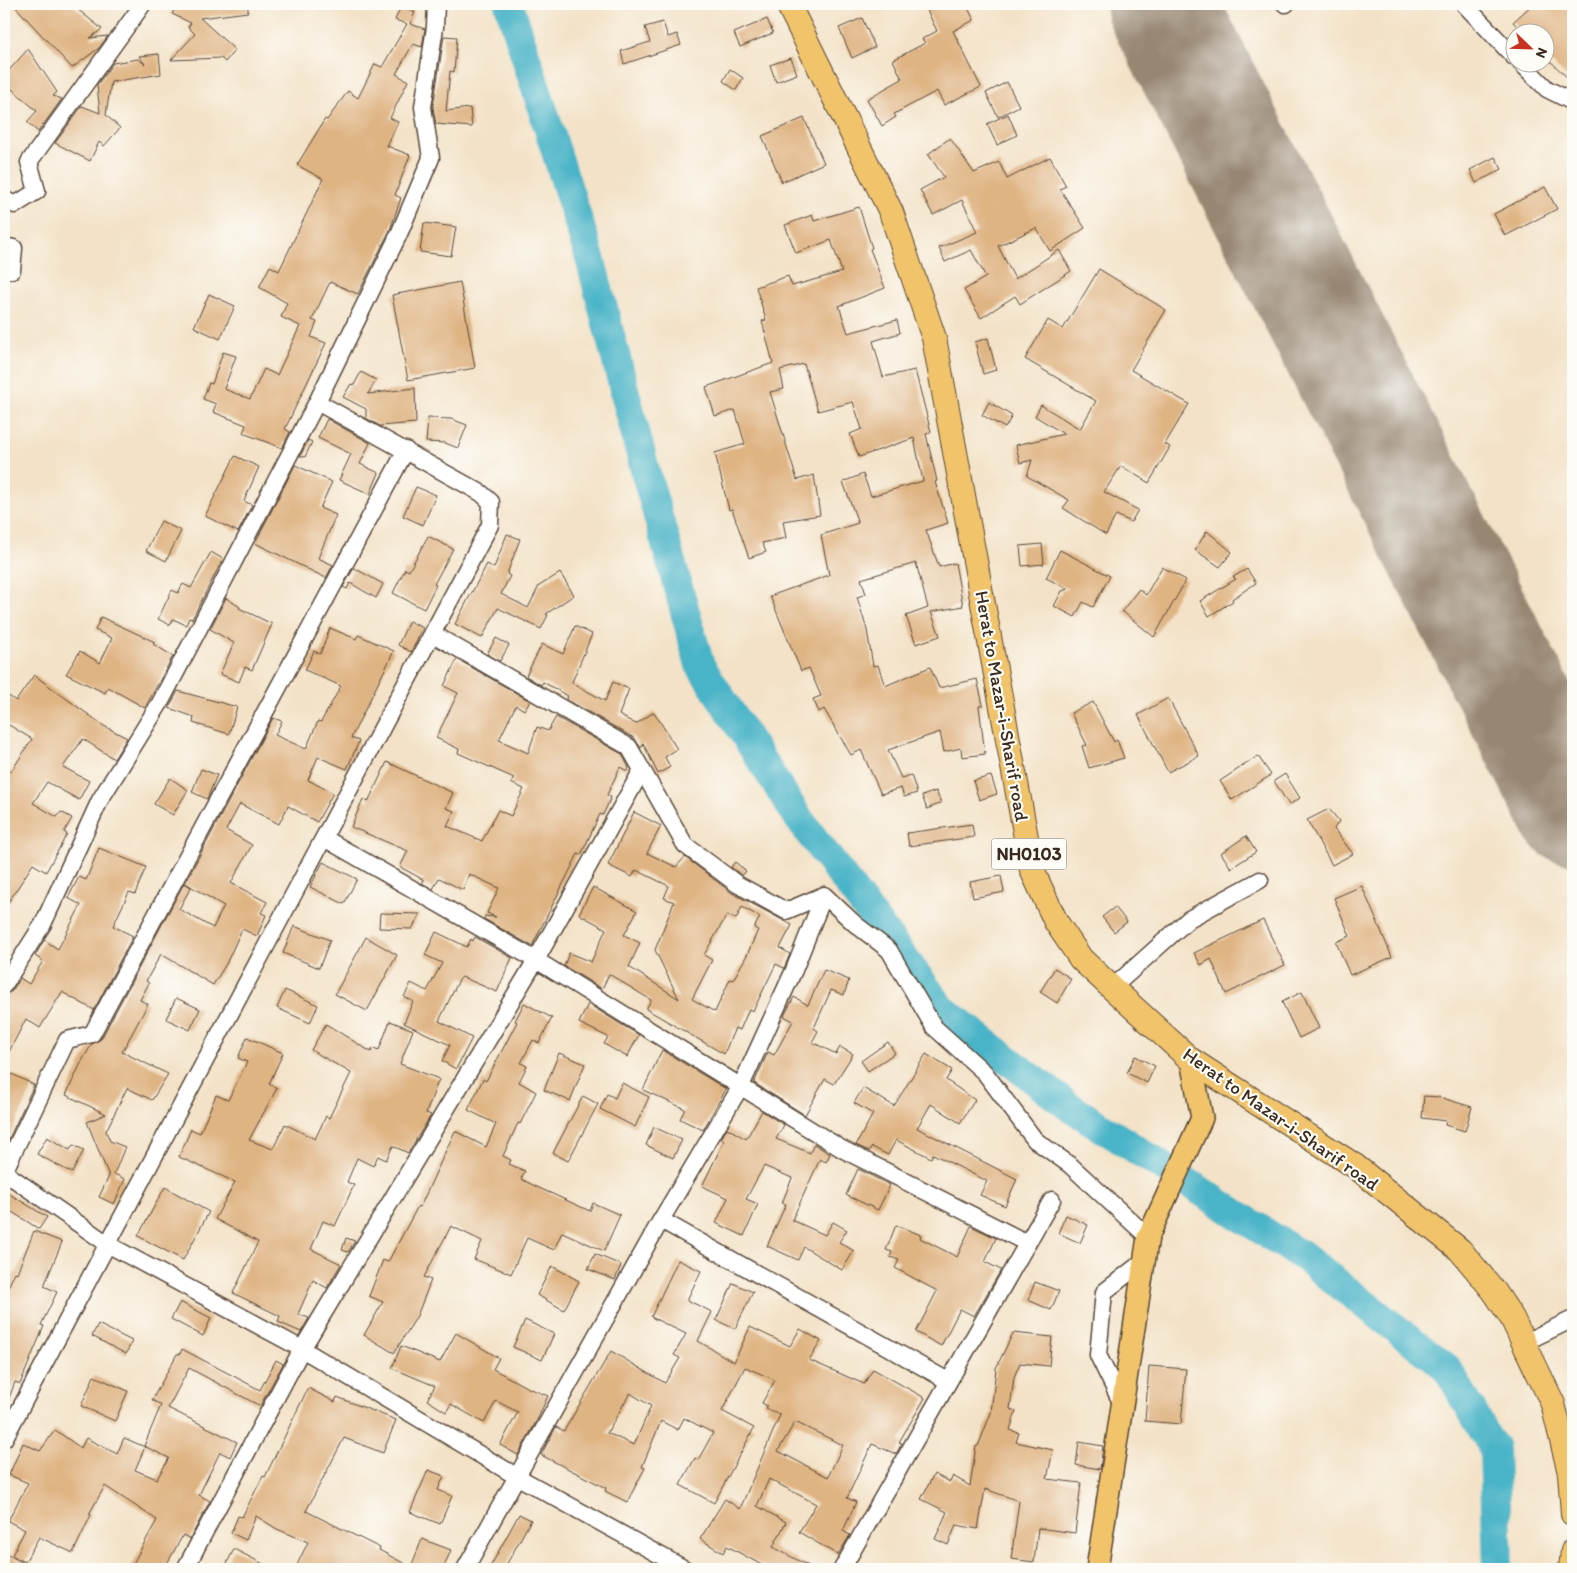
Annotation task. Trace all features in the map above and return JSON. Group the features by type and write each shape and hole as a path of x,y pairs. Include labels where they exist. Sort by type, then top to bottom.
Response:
{"highway":[{"name":"Herat to Mazar-i-Sharif road","path":"788,4 891,212 934,338 1032,870 1056,922 1081,959 1192,1060 1355,1166 1460,1250 1499,1298 1512,1318 1553,1404 1570,1473 1573,1514"},
{"path":"1571,1569 1573,1550"}],"main road":[{"path":"1097,1569 1148,1236 1202,1118 1192,1060"}],"street":[{"path":"4,199 15,204 37,191 29,162 143,4"},
{"path":"4,986 43,924 100,800 160,703 317,402 395,242 431,158 423,107 435,27 436,4"},
{"path":"1464,4 1504,46"},
{"path":"1530,72 1547,89 1573,102"},
{"path":"4,246 14,248 12,270 4,270"},
{"path":"4,1439 109,1245 490,525 491,502 481,493 317,402"},
{"path":"406,450 92,1034 67,1040 4,1172 109,1245 302,1349 516,1476 685,1569"},
{"path":"433,634 629,748 685,846 737,884 786,911 824,895"},
{"path":"186,1569 302,1349 536,960 642,770"},
{"path":"324,838 536,960 842,1149 1028,1243"},
{"path":"1112,988 1190,919 1260,880"},
{"path":"465,1569 661,1220 741,1086 794,970 824,895"},
{"path":"824,895 855,924 890,950 934,1027 985,1073 1035,1140 1070,1165 1148,1236"},
{"path":"842,1569 1052,1200"},
{"path":"661,1220 948,1381"},
{"path":"1122,1404 1098,1355 1104,1292 1145,1260"},
{"path":"1523,1343 1573,1319"}],"building":[{"path":"13,4 71,4 102,29 90,38 108,36 99,48 72,68"},
{"path":"177,4 248,4 248,12 200,18 235,50 225,62 221,58 171,60 195,34 188,27 191,23 172,14"},
{"path":"924,4 966,4 974,20 953,31 981,87 944,105 937,91 894,114 896,117 882,126 867,99 902,79 893,60 925,43 922,39 937,31"},
{"path":"1533,4 1573,4 1573,83 1554,65 1554,22 1513,22"},
{"path":"401,6 415,12 410,24 425,29 422,47 413,44 396,74 408,81 390,118 398,122 387,146 410,155 395,195 401,198 390,230 358,294 330,282 312,320 317,322 311,337 326,343 285,429 290,432 282,448 243,433 246,425 213,412 216,404 203,399 209,383 212,384 223,352 236,356 224,389 250,399 264,369 277,375 300,326 281,317 287,303 259,287 270,266 279,271 323,179 297,165 325,119 327,120 348,91 358,98 375,64 382,67 407,24 395,20"},
{"path":"862,18 875,47 852,58 839,28"},
{"path":"767,19 773,33 740,47 734,33"},
{"path":"663,22 668,37 677,34 681,45 624,64 621,51 650,42 645,27"},
{"path":"444,36 457,37 454,72 450,71 446,111 470,108 472,127 436,124 433,107"},
{"path":"28,49 57,92 53,96 62,99 38,132 27,122 37,111 4,82 4,76"},
{"path":"159,54 161,74 111,82 106,115 120,128 104,146 99,142 90,161 55,143 82,106 100,113 97,85 113,63 138,59 145,64 139,56"},
{"path":"791,58 797,74 776,82 770,65"},
{"path":"730,69 743,78 736,90 723,81"},
{"path":"1007,82 1019,106 998,117 986,93"},
{"path":"1008,114 1017,135 997,145 987,124"},
{"path":"804,118 824,163 782,182 762,136"},
{"path":"950,138 974,173 999,162 1007,179 1050,157 1066,186 1060,189 1085,228 1050,251 1036,228 998,246 1015,279 1059,250 1071,271 1020,304 1015,296 981,318 964,290 986,277 971,250 945,262 939,248 977,232 962,200 933,215 920,190 944,177 928,154"},
{"path":"1495,157 1502,169 1476,183 1470,170"},
{"path":"1545,187 1557,209 1505,236 1494,214"},
{"path":"859,207 872,248 870,249 885,288 839,306 848,333 897,320 900,333 873,341 883,377 915,370 931,432 926,434 937,481 935,482 948,523 926,530 939,567 955,563 963,606 931,612 940,636 916,644 906,616 928,608 916,563 861,579 866,594 857,597 867,630 873,666 878,665 885,686 930,667 939,688 977,679 983,705 979,706 985,754 962,757 961,748 944,752 940,732 888,750 901,778 911,775 917,793 904,797 901,788 881,794 861,750 851,755 824,709 819,712 813,699 821,696 809,668 801,671 770,596 829,575 821,535 858,523 843,482 863,474 871,496 923,481 914,438 859,457 850,434 862,429 853,402 818,411 804,364 780,370 784,389 770,392 797,480 814,475 820,515 783,521 786,538 762,543 766,552 749,558 732,509 729,510 715,453 745,444 735,410 715,416 706,387 773,363 762,321 766,320 756,287 788,276 792,286 842,272 831,240 796,253 785,225 812,215 814,221"},
{"path":"424,223 456,227 451,256 420,252"},
{"path":"1099,269 1166,310 1131,370 1189,404 1165,444 1170,447 1149,483 1121,466 1104,492 1138,510 1131,522 1116,515 1106,535 1063,508 1069,500 1027,476 1032,460 1020,463 1016,445 1064,434 1035,416 1041,405 1080,429 1096,401 1025,359 1048,320 1063,329"},
{"path":"460,282 475,368 408,380 392,295"},
{"path":"209,294 235,306 220,339 194,327"},
{"path":"988,338 996,370 983,374 975,342"},
{"path":"361,372 376,380 368,394 415,388 416,423 380,426 366,418 366,409 343,397 351,384 354,385"},
{"path":"989,402 1012,416 1005,428 982,415"},
{"path":"428,418 451,419 467,425 458,448 445,443 426,442"},
{"path":"327,419 370,443 360,464 379,473 370,494 339,480 351,454 318,438"},
{"path":"308,440 312,442 305,457 300,456"},
{"path":"235,456 259,467 244,501 252,505 238,532 205,516"},
{"path":"295,465 332,482 320,508 336,515 318,558 333,565 326,578 255,543"},
{"path":"416,487 436,495 423,525 403,516"},
{"path":"161,521 181,531 166,561 146,551"},
{"path":"1207,531 1232,552 1220,567 1195,550"},
{"path":"507,534 520,539 507,574 510,576 501,594 528,608 539,586 560,573 574,595 546,614 548,615 541,629 498,608 482,638 455,624 487,564 494,568"},
{"path":"428,536 453,549 434,584 436,585 424,609 393,593 405,569 409,571"},
{"path":"1042,544 1044,564 1022,566 1020,546"},
{"path":"1060,550 1110,576 1093,607 1083,602 1075,617 1054,606 1062,591 1068,589 1046,578"},
{"path":"211,552 223,559 192,619 189,618 186,625 173,619 170,625 158,619 172,590 178,593 183,584 191,588"},
{"path":"1162,567 1186,580 1154,637 1122,611 1139,589 1146,595"},
{"path":"354,568 383,584 376,598 350,583 347,589 343,587"},
{"path":"1247,569 1256,583 1232,599 1233,601 1209,616 1200,601 1236,579 1233,577"},
{"path":"226,598 239,608 272,624 252,670 245,667 239,682 220,674 234,643 210,629"},
{"path":"101,617 155,642 153,644 173,656 145,708 108,687 105,693 66,674 80,651 100,663 112,638 95,630"},
{"path":"409,621 423,628 411,652 398,645"},
{"path":"575,626 592,634 572,682 605,701 613,682 629,689 619,715 636,724 654,712 677,749 665,757 670,767 658,774 643,743 641,748 634,738 566,699 568,696 543,682 541,685 526,676 542,644 563,654"},
{"path":"330,628 356,639 358,635 394,651 351,738 359,741 347,769 318,757 308,780 333,793 317,822 288,806 279,824 240,804 226,830 252,845 231,883 267,902 261,913 266,915 257,936 242,929 226,964 213,985 161,954 146,981 149,983 140,1000 148,1004 122,1052 168,1074 152,1100 127,1088 106,1131 110,1141 125,1147 114,1174 125,1179 114,1204 99,1197 109,1176 87,1122 106,1114 66,1095 92,1044 101,1039 184,883 191,887 179,909 213,928 224,906 185,883 273,718 282,721 275,735 306,749 318,721 321,722 341,686 305,670 314,651 320,654"},
{"path":"496,638 509,645 500,661 487,654"},
{"path":"457,659 530,701 524,710 516,705 499,740 528,753 537,727 548,731 556,717 622,754 629,768 627,771 620,767 607,795 611,797 603,815 600,814 581,855 578,854 532,946 484,919 485,916 496,917 487,913 499,888 469,874 463,890 439,878 433,889 422,883 424,880 400,867 408,851 351,827 363,799 368,802 387,762 453,793 446,808 454,811 447,826 482,841 498,810 511,816 524,789 511,783 514,778 458,753 459,749 436,738 458,693 444,686"},
{"path":"34,675 104,726 127,738 114,759 83,739 63,767 89,781 79,800 47,782 33,803 57,817 61,812 72,818 64,832 67,834 46,872 33,864 4,909 4,767 11,772 32,739 4,722 4,693 16,701"},
{"path":"178,691 237,707 229,734 193,723 194,717 169,708"},
{"path":"1168,698 1199,756 1168,772 1138,715"},
{"path":"1093,702 1114,742 1117,740 1124,758 1089,768 1082,746 1087,745 1071,713"},
{"path":"1258,756 1271,775 1232,800 1220,781"},
{"path":"201,769 217,775 207,799 192,792"},
{"path":"1285,774 1300,798 1289,805 1274,781"},
{"path":"991,776 997,794 979,800 973,781"},
{"path":"170,778 188,790 173,815 154,804"},
{"path":"936,791 941,803 927,809 922,796"},
{"path":"1329,809 1339,821 1334,829 1353,854 1332,865 1307,820"},
{"path":"634,812 661,826 647,853 676,867 685,857 732,893 792,925 780,948 790,954 784,968 776,964 753,1011 749,1009 740,1030 735,1028 724,1054 646,1009 651,1000 609,974 602,989 564,966 569,953 591,962 606,929 579,914 593,887 637,911 624,935 640,943 629,967 679,999 655,950 674,902 664,898 669,886 636,870 632,877 608,865","holes":["742,907 760,917 754,928 758,930 747,955 733,980 730,979 715,1012 692,999 712,960 704,955 727,915 736,919"]},
{"path":"972,824 974,837 909,846 907,833"},
{"path":"1246,836 1256,852 1231,868 1221,853"},
{"path":"99,848 146,867 135,894 129,892 113,926 133,936 94,1010 62,992 40,1028 26,1019 4,1061 4,995 12,991 20,978 29,984 43,961 35,956 44,940 58,949 81,905 68,898 79,877 86,880"},
{"path":"323,862 357,879 344,904 310,887"},
{"path":"735,862 746,871 742,876 731,867"},
{"path":"1001,876 1004,892 973,898 970,882"},
{"path":"1362,886 1392,957 1350,975 1336,942 1350,936 1334,898"},
{"path":"1115,907 1127,922 1114,932 1102,917"},
{"path":"380,913 420,914 412,929 379,928"},
{"path":"1263,920 1285,965 1226,994 1211,959 1201,965 1194,953"},
{"path":"294,926 330,940 319,968 283,953"},
{"path":"436,932 467,947 471,939 473,941 475,937 512,958 497,992 462,977 459,980 439,1021 472,1038 456,1069 442,1061 450,1045 404,1023 413,1001 404,997 411,983 427,991 442,963 425,955"},
{"path":"366,937 397,955 367,1011 335,994"},
{"path":"1055,968 1071,979 1057,1003 1040,992"},
{"path":"824,970 849,980 844,995 831,990 814,1028 818,1031 812,1042 836,1054 840,1047 853,1054 834,1084 825,1079 805,1115 754,1083 768,1052 774,1055 793,1021 784,1016 794,997 808,1005"},
{"path":"285,990 318,1005 310,1023 277,1008"},
{"path":"1302,992 1319,1028 1299,1038 1282,1002"},
{"path":"176,998 200,1009 190,1030 166,1019"},
{"path":"524,1003 552,1018 539,1043 533,1040 521,1063 527,1066 519,1082 536,1092 520,1124 518,1123 503,1156 511,1160 509,1164 525,1171 521,1179 590,1211 593,1203 620,1215 604,1251 562,1232 554,1250 527,1238 511,1274 474,1259 482,1241 451,1226 424,1277 431,1280 417,1316 394,1353 364,1335 383,1302 369,1296 383,1260 388,1262 418,1206 420,1207 455,1131 486,1147 496,1124 468,1110 483,1079 486,1081 517,1022 515,1021"},
{"path":"588,1004 639,1035 627,1057 604,1044 608,1037 579,1023"},
{"path":"390,1021 413,1030 400,1064 439,1079 426,1113 431,1115 408,1153 393,1146 386,1160 378,1156 373,1166 357,1158 347,1182 354,1185 335,1226 323,1221 311,1249 341,1264 327,1288 313,1280 298,1314 309,1318 301,1332 278,1322 280,1316 233,1293 258,1242 215,1219 235,1182 179,1157 191,1129 200,1133 216,1095 228,1100 247,1062 238,1058 247,1037 283,1053 269,1084 277,1088 249,1140 273,1149 285,1124 315,1139 326,1116 329,1118 351,1073 311,1050 326,1024 371,1052 373,1048 379,1050"},
{"path":"888,1042 895,1053 868,1071 861,1061"},
{"path":"662,1050 726,1089 703,1130 680,1119 685,1109 643,1090"},
{"path":"559,1053 585,1064 570,1101 544,1090"},
{"path":"926,1054 952,1070 946,1080 975,1100 960,1123 931,1104 917,1128 1017,1179 1005,1206 980,1195 987,1181 933,1154 931,1158 896,1140 888,1155 872,1147 869,1151 856,1145 873,1114 854,1103 863,1088 894,1106"},
{"path":"1135,1056 1155,1066 1147,1083 1127,1073"},
{"path":"12,1074 34,1085 4,1149 4,1091"},
{"path":"622,1083 649,1097 635,1127 600,1109 607,1094 615,1098"},
{"path":"583,1096 598,1104 568,1161 553,1153"},
{"path":"1424,1096 1439,1097 1472,1107 1465,1131 1445,1125 1446,1121 1422,1118"},
{"path":"762,1111 784,1125 776,1139 810,1153 814,1144 830,1154 826,1162 820,1159 792,1220 825,1235 833,1222 847,1230 839,1242 854,1251 842,1270 804,1247 798,1260 767,1246 786,1204 782,1203 792,1178 764,1166 746,1199 758,1204 744,1236 716,1223 728,1198 702,1186 724,1141 721,1139 727,1128 746,1139"},
{"path":"654,1127 682,1140 673,1158 646,1145"},
{"path":"47,1137 70,1150 73,1145 84,1150 72,1173 37,1154"},
{"path":"858,1169 890,1185 878,1210 846,1195"},
{"path":"165,1187 209,1212 183,1260 138,1236"},
{"path":"8,1193 47,1217 39,1229 4,1207 4,1200"},
{"path":"1066,1215 1088,1225 1080,1243 1058,1233"},
{"path":"896,1225 921,1235 920,1238 957,1257 971,1226 996,1238 985,1262 1001,1270 974,1316 960,1309 941,1346 916,1332 937,1291 895,1268 899,1260 890,1257 892,1252 886,1250"},
{"path":"34,1231 62,1242 44,1286 57,1292 41,1325 44,1326 20,1384 15,1382 5,1409 4,1296 15,1272 17,1273"},
{"path":"346,1238 355,1241 348,1252 342,1250"},
{"path":"595,1254 621,1265 615,1280 588,1269"},
{"path":"678,1260 701,1271 687,1300 712,1312 698,1341 734,1362 750,1327 790,1346 800,1329 821,1341 809,1360 864,1384 873,1369 925,1398 899,1442 902,1443 896,1454 872,1444 847,1498 856,1502 843,1531 850,1535 838,1555 799,1532 816,1504 769,1479 757,1506 786,1522 773,1547 814,1569 769,1569 727,1546 723,1553 700,1539 725,1499 740,1509 780,1415 766,1409 767,1406 762,1403 775,1380 745,1367 722,1411 754,1428 714,1503 680,1485 695,1458 698,1460 713,1433 684,1418 678,1430 661,1421 642,1467 645,1468 627,1502 605,1491 606,1488 541,1455 556,1427 564,1431 611,1351 665,1383 680,1358 674,1355 686,1334 651,1317","holes":["630,1393 651,1406 634,1445 607,1433","795,1422 843,1445 828,1477 778,1451"]},
{"path":"552,1266 579,1281 564,1310 537,1295"},
{"path":"1035,1282 1059,1291 1051,1310 1028,1300"},
{"path":"733,1283 753,1292 735,1329 716,1320"},
{"path":"180,1302 211,1318 203,1336 171,1319"},
{"path":"525,1320 554,1334 542,1360 513,1347"},
{"path":"98,1324 132,1341 126,1354 92,1336"},
{"path":"456,1333 499,1358 493,1369 526,1387 548,1396 518,1455 500,1445 518,1412 496,1401 484,1423 451,1404 446,1412 427,1400 435,1386 392,1368 401,1346 440,1362"},
{"path":"1013,1333 1052,1337 1049,1366 1020,1363 1014,1377 1010,1409 1016,1411 1010,1430 1019,1433 1016,1442 1053,1450 1047,1479 1081,1483 1075,1533 1038,1528 1034,1562 1011,1559 1019,1501 985,1489 978,1529 956,1525 948,1545 935,1539 947,1512 921,1499 934,1474 950,1482 953,1476 970,1486 976,1446 978,1446 991,1413 996,1368"},
{"path":"182,1349 260,1390 276,1360 283,1364 260,1406 189,1368 168,1408 237,1442 230,1457 220,1452 199,1495 210,1501 190,1539 183,1535 164,1569 130,1569 157,1520 105,1486 89,1514 91,1515 73,1553 39,1537 25,1562 12,1555 25,1530 8,1521 28,1483 9,1475 23,1443 40,1451 55,1430 81,1448 86,1438 117,1454 124,1438 145,1447 135,1470 157,1479 169,1458 144,1446 161,1405 152,1400 177,1354 180,1354"},
{"path":"1149,1366 1186,1369 1181,1424 1145,1421"},
{"path":"94,1376 128,1391 115,1421 81,1406"},
{"path":"308,1388 335,1402 337,1397 396,1420 383,1453 344,1438 306,1511 380,1548 379,1550 411,1567 422,1539 451,1550 443,1569 295,1569 308,1542 277,1529 256,1516 246,1540 231,1533 238,1516 242,1517 263,1476 265,1477"},
{"path":"1079,1442 1103,1446 1100,1469 1076,1465"},
{"path":"428,1470 444,1476 438,1490 452,1496 440,1524 410,1512"},
{"path":"519,1514 531,1520 504,1569 489,1569"},
{"path":"234,1549 273,1569 224,1569"},
{"path":"4,1553 36,1569 4,1569"}],"waterway":[{"path":"509,4 590,258 645,470 700,665 799,819 942,1009 1067,1105 1305,1258 1447,1368 1494,1449 1498,1569"}],"taxiway":[{"path":"1432,534 1460,521"},
{"path":"1471,685 1501,669"}],"runway":[{"path":"1161,4 1573,809"}]}
